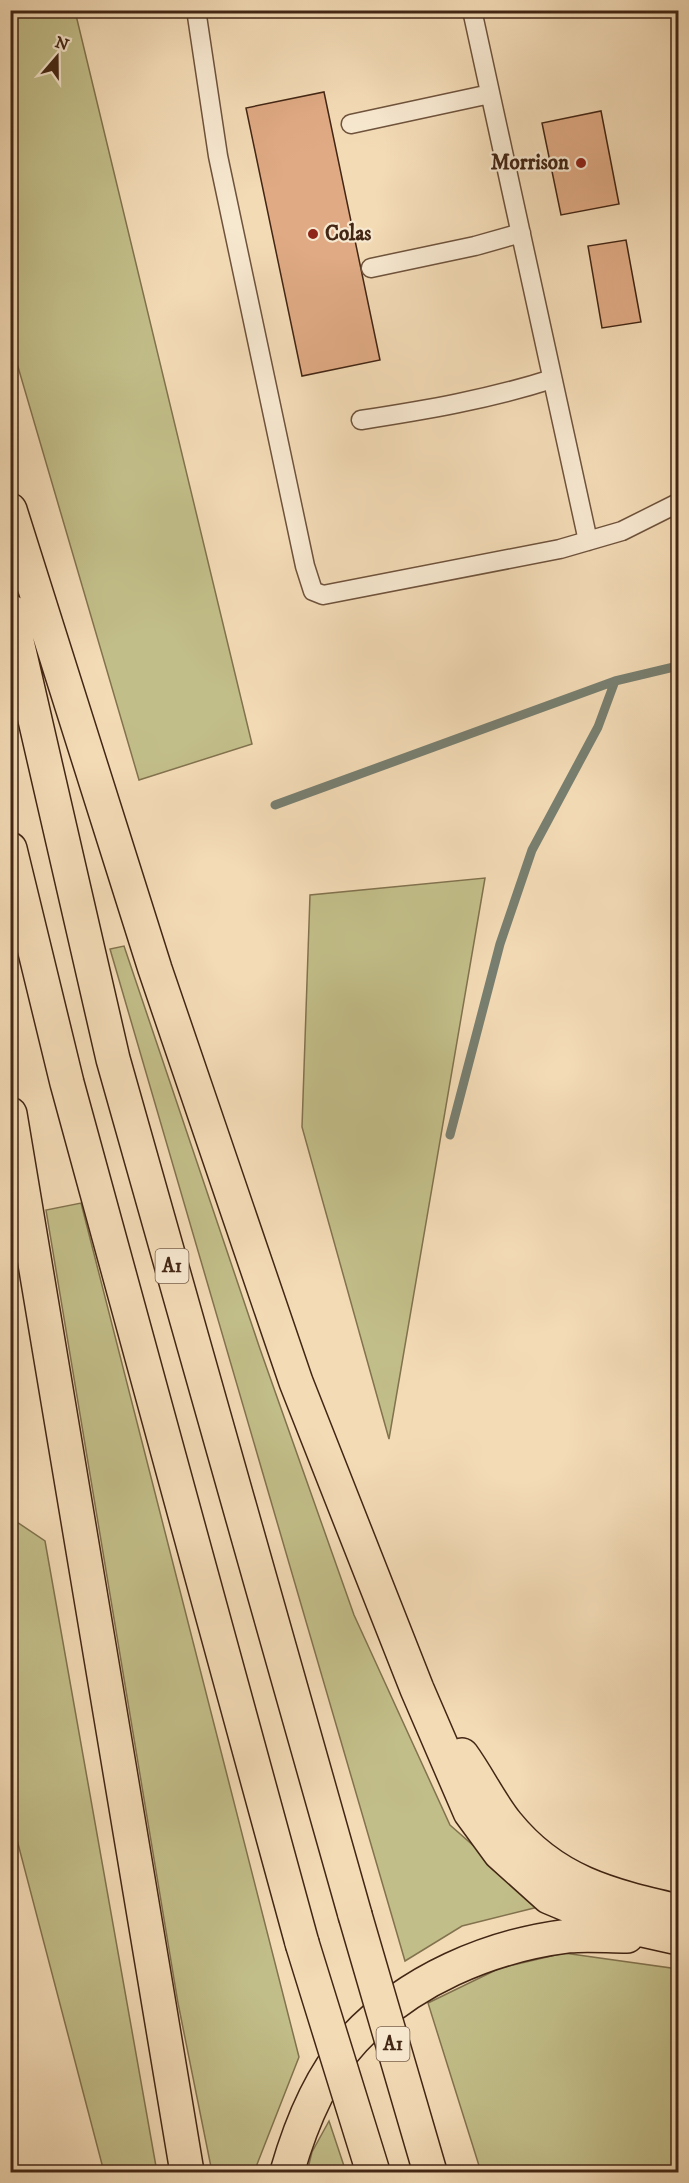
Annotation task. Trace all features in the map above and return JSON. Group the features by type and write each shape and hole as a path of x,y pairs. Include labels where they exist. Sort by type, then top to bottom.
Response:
{"highway":[{"path":"10,510 155,969 292,1371 417,1689 470,1812 500,1853 549,1897 611,1923 678,1929"},
{"name":"A1","path":"10,611 113,1059 430,2172"},
{"path":"10,849 67,1083 302,1943 373,2172"},
{"path":"10,1114 187,2172"},
{"path":"286,2172 297,2138 333,2067 352,2041 377,2017 408,1994 453,1969 506,1947 570,1936 678,1929"}],"lane":[{"path":"198,10 196,16 218,156 302,554 313,591 323,595 588,541 622,531 678,503"},
{"path":"472,10 588,541"},
{"path":"351,124 490,94"},
{"path":"371,267 475,246 520,233"},
{"path":"361,420 441,408 552,379"}],"shaded area":[{"path":"11,10 75,11 252,744 139,780 11,343"},
{"path":"485,878 389,1439 302,1127 310,895"},
{"path":"124,946 260,1349 354,1615 450,1825 542,1906 462,1926 405,1961 110,949"},
{"path":"81,1203 299,2057 254,2172 212,2172 178,2003 46,1210"},
{"path":"11,1518 45,1541 157,2172 104,2172 11,1817"},
{"path":"564,1953 678,1969 678,2172 481,2172 428,2003 500,1968"},
{"path":"329,2121 346,2172 307,2172 312,2152"}],"building":[{"name":"Colas","path":"324,92 380,360 302,376 246,108"},
{"name":"Morrison","path":"601,111 619,204 561,215 542,123"},
{"path":"626,240 641,322 602,328 588,246"}],"waterway":[{"path":"275,805 615,681 678,666"},
{"path":"450,1135 500,944 532,850 598,727 615,681"}],"place":[{"name":"Morrison","path":"581,163"},
{"name":"Colas","path":"313,234"}]}
